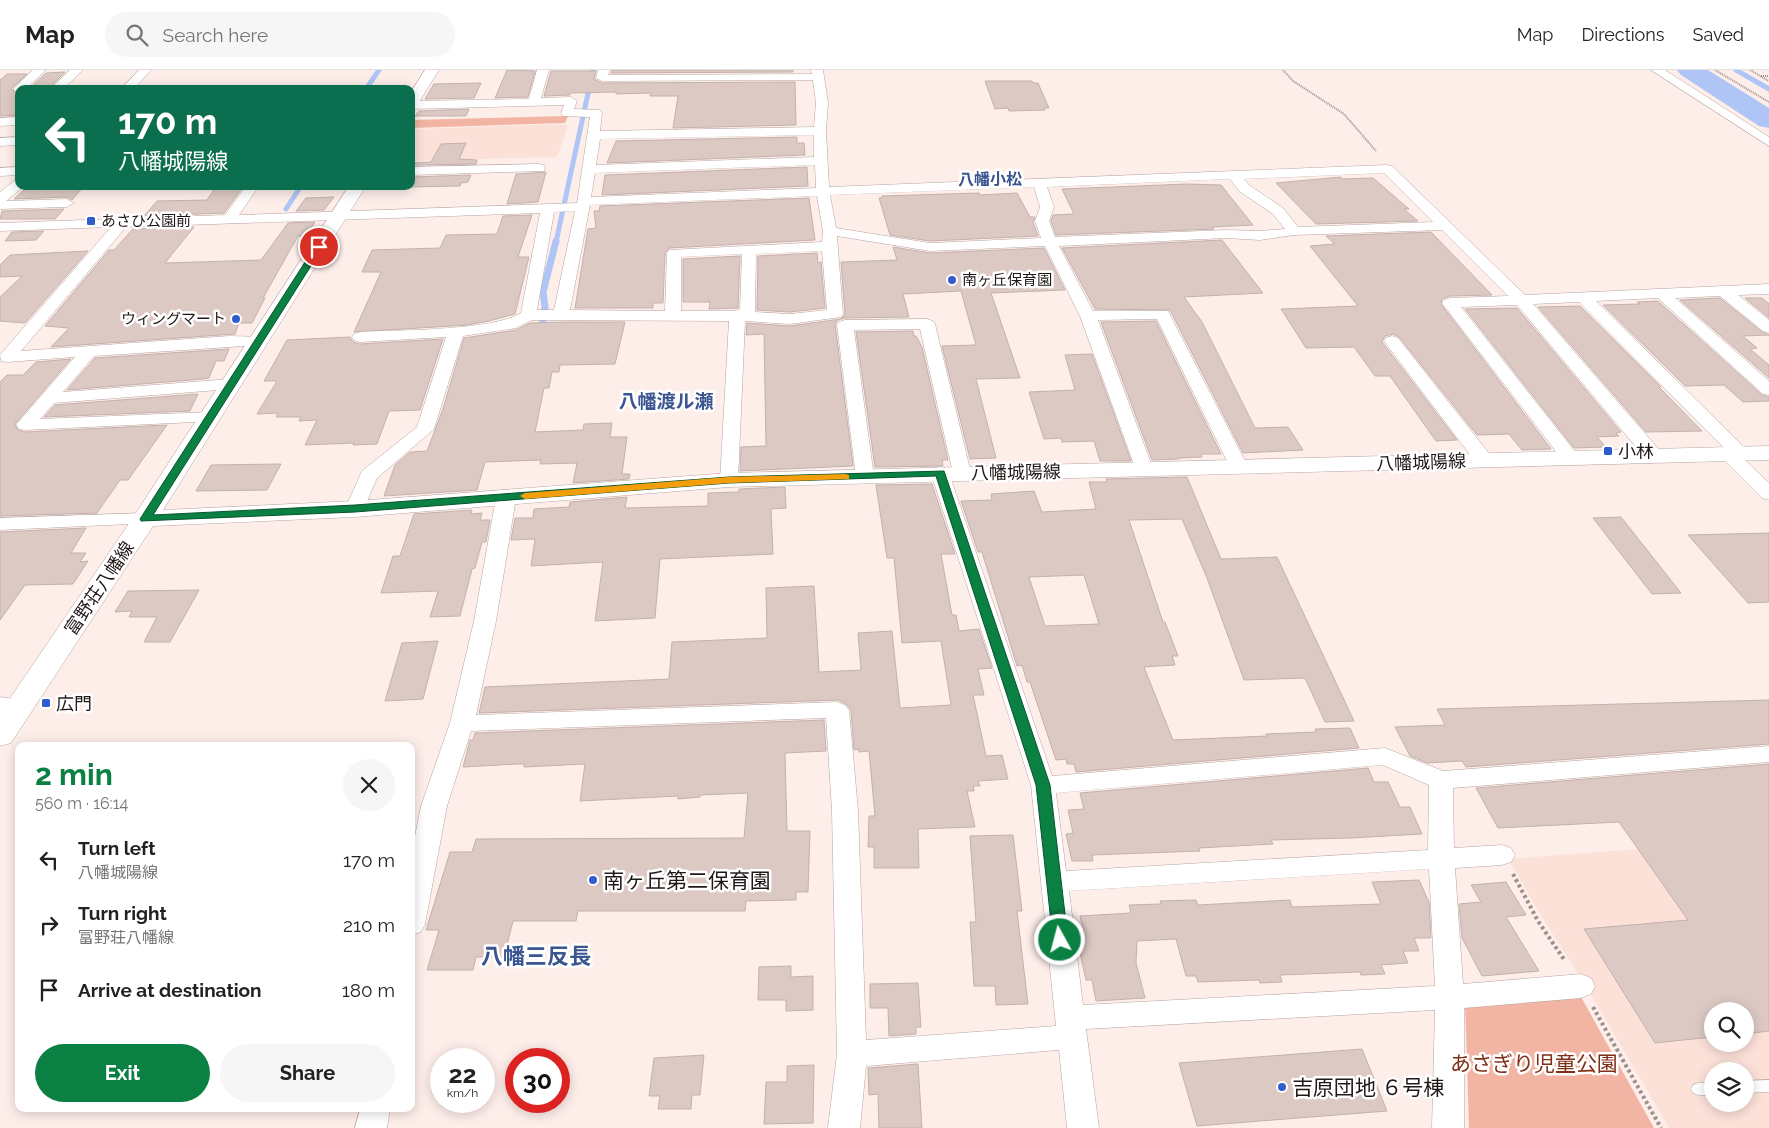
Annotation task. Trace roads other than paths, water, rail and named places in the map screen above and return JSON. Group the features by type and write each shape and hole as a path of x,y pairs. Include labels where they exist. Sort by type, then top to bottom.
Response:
{"main road":[{"path":"415,98 432,70"},
{"name":"富野荘八幡線","path":"0,736 10,706 145,519 355,190"},
{"name":"八幡城陽線","path":"145,519 506,498 729,480 1769,453"}],"street":[{"path":"23,85 40,70"},
{"path":"60,85 77,70"},
{"path":"131,85 145,70"},
{"path":"534,101 543,70"},
{"path":"360,337 456,332 516,322 530,315 737,316 790,319 834,314 829,238 820,161 822,103 818,74 671,74 602,78 604,70"},
{"path":"1657,70 1769,142"},
{"path":"415,104 571,101 567,113 596,113 588,169 555,314"},
{"path":"0,122 15,121"},
{"path":"594,135 820,131"},
{"path":"0,142 15,141"},
{"path":"588,169 820,161"},
{"path":"415,171 539,168"},
{"path":"0,227 551,209 580,205 823,192 1387,169 1521,300 1654,456"},
{"path":"0,172 15,171"},
{"path":"1234,176 1244,188 1278,210 1294,231"},
{"path":"1040,184 1047,207 1042,221 1049,240 1088,316 1144,469"},
{"path":"0,199 15,187"},
{"path":"229,219 250,190"},
{"path":"0,206 67,203"},
{"path":"530,315 551,209"},
{"path":"4,360 123,222"},
{"path":"673,316 674,253 749,250 829,238 930,246 1226,234 1244,236 1275,235 1294,231 1444,226"},
{"path":"737,316 748,311 749,250"},
{"path":"1572,458 1450,303 1769,289"},
{"path":"1724,291 1769,328"},
{"path":"1662,294 1769,390"},
{"path":"1583,297 1735,454 1769,494"},
{"path":"1088,316 1162,314 1239,467"},
{"path":"729,480 730,424 737,316"},
{"path":"865,476 845,325 927,324 951,473 1043,785 1083,1128"},
{"path":"355,508 369,475 425,429 456,332"},
{"path":"4,360 192,342 261,340"},
{"path":"1392,341 1484,460"},
{"path":"88,352 25,425 210,417"},
{"path":"48,398 231,384"},
{"path":"415,903 434,806 462,723 485,621 506,498"},
{"path":"0,524 145,519"},
{"path":"462,723 837,710 846,810 852,1054 844,1128"},
{"path":"1043,785 1385,756 1441,780 1769,754"},
{"path":"1441,780 1441,858 1450,997 1448,1128"},
{"path":"1054,882 1502,855"},
{"path":"852,1054 1071,1028 1581,986"},
{"path":"371,1128 374,1112"}],"lane":[{"path":"1754,1087 1769,1086"}],"waterway":[{"path":"369,85 379,70"},
{"path":"556,242 593,70"},
{"path":"1690,70 1769,120"},
{"path":"1736,70 1769,89"},
{"path":"286,209 298,190"},
{"path":"541,332 545,307 543,292 556,241"}],"place":[{"name":"あさひ公園前","path":"91,221"},
{"name":"南ヶ丘保育園","path":"952,280"},
{"name":"ウィングマート","path":"236,319"},
{"name":"小林","path":"1608,451"},
{"name":"広門","path":"46,703"},
{"name":"南ヶ丘第二保育園","path":"593,880"},
{"name":"吉原団地 ６号棟","path":"1282,1087"}],"district":[{"name":"八幡小松","path":"990,179"},
{"name":"八幡渡ル瀬","path":"666,401"},
{"name":"八幡三反長","path":"536,956"}],"park label":[{"name":"あさぎり児童公園","path":"1534,1063"}]}
